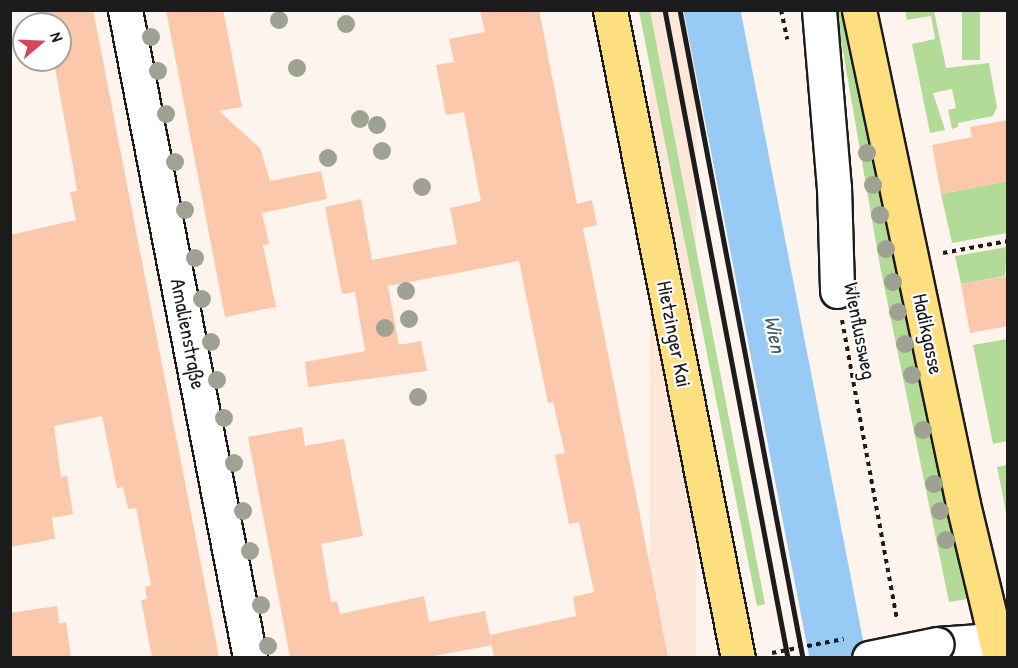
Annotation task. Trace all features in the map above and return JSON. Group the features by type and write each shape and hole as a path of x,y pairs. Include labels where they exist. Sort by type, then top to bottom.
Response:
{"main road":[{"name":"Hietzinger Kai","path":"610,10 738,657"},
{"name":"Hadikgasse","path":"859,10 963,504 1002,645"}],"street":[{"name":"Amalienstraße","path":"125,10 250,657"},
{"path":"819,10 834,187 837,291"},
{"path":"869,657 937,644 1002,645"}],"path":[{"path":"781,10 788,44"},
{"path":"913,259 1008,241"},
{"name":"Wienflussweg","path":"837,291 898,623"}],"shaded area":[{"path":"650,11 696,11 696,658 650,658"}],"green space":[{"path":"639,11 650,11 765,604 757,606"},
{"path":"836,11 843,11 967,599 949,602 880,266"},
{"path":"905,11 934,11 946,68 989,63 997,107 993,116 958,123 958,127 952,129 948,110 956,108 952,89 933,93 945,130 930,133 912,44 935,39 931,16 907,20"},
{"path":"962,11 980,11 980,60 962,60"},
{"path":"1007,181 1007,233 952,243 941,194"},
{"path":"1007,247 1005,276 961,284 955,256"},
{"path":"1007,339 1007,441 993,444 973,345"},
{"path":"1008,465 1007,517 997,467"}],"building":[{"path":"40,10 93,10 219,657 152,657 141,600 147,599 145,587 151,585 136,508 128,509 123,487 117,488 102,416 54,426 61,477 67,476 73,514 52,518 55,539 10,547 10,235 76,220 70,192 77,191 56,72 72,72 72,12 40,12"},
{"path":"166,10 223,10 242,107 219,111 260,148 270,181 321,171 327,199 262,213 269,244 263,245 276,307 225,317"},
{"path":"480,10 539,10 577,204 592,200 597,225 583,228 668,657 494,657 490,635 576,616 573,597 594,592 579,522 569,524 555,455 565,453 553,402 548,403 519,261 388,286 399,345 421,341 427,371 308,387 305,362 365,351 355,292 342,294 325,207 361,199 372,260 457,244 450,208 481,201 464,112 446,115 436,65 454,62 449,39 485,32"},
{"path":"1008,120 1008,181 941,194 932,145 972,137 970,127"},
{"path":"1008,276 1008,326 970,333 961,284"},
{"path":"302,427 305,446 344,439 363,536 321,544 331,602 337,601 340,614 424,596 429,622 485,611 492,645 429,657 290,657 248,437"},
{"path":"57,606 59,624 66,622 71,657 10,657 10,613"}],"waterway":[{"name":"Wien","path":"712,10 838,658"}],"railway":[{"path":"665,10 788,658"},
{"path":"680,10 803,658"}]}
